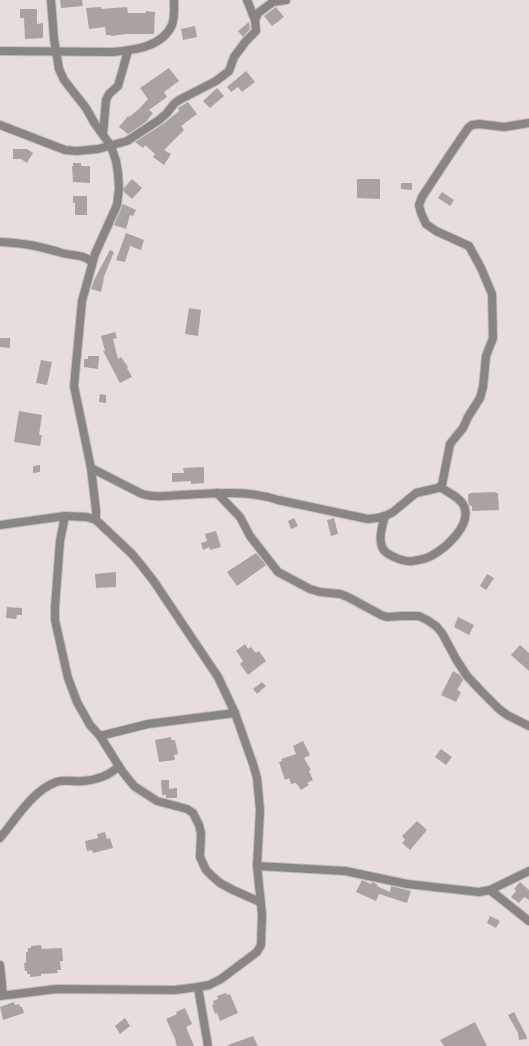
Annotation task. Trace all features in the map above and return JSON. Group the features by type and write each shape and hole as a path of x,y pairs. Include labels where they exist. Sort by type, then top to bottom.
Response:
{"street":[{"path":"51,0 55,50 59,70 64,80 86,108 95,124 111,146 118,173 119,199 92,262 82,301 74,386 91,468 96,520"},
{"path":"0,51 128,51 145,47 160,40 172,25 174,16 174,0"},
{"path":"0,125 65,150 88,150 111,146 127,141 166,114 179,100 216,81 229,72 234,57 256,31 255,20 247,0"},
{"path":"255,20 258,13 273,2 286,0"},
{"path":"103,134 106,100 109,94 118,86 128,51"},
{"path":"91,468 140,493 149,495 243,492 264,495 278,500 368,519 385,516 416,493 438,488 443,479 450,444 463,428 480,398 483,387 486,356 493,338 492,294 481,268 469,246 436,231 426,224 419,205 422,197 451,153 468,128 472,125 484,124 504,127 529,123"},
{"path":"0,242 34,244 63,253 83,256 92,262"},
{"path":"385,516 380,542 382,549 387,554 398,560 411,562 431,556 459,532 465,519 465,509 463,504 440,486"},
{"path":"217,494 240,517 247,533 278,572 310,589 320,592 340,594 348,597 381,615 388,617 419,616 427,620 436,626 442,633 450,650 463,670 481,691 507,715 529,726"},
{"path":"65,516 60,541 55,620 71,687 90,725 100,736 128,779 140,790 157,800 187,809 193,813 200,828 200,857 206,870 220,883 260,902"},
{"path":"0,525 65,516 87,517 96,520 132,554 155,583 209,663 226,692 235,713 257,778 260,817 257,866 262,914 262,938 261,945 257,952 221,979 198,987 175,990 123,991 56,989 2,996 0,965"},
{"path":"100,736 148,724 235,713"},
{"path":"0,838 23,809 44,789 55,782 63,780 83,781 114,771 119,766"},
{"path":"257,866 331,869 361,873 407,884 479,892 490,890 529,871"},
{"path":"490,890 529,921"},
{"path":"198,987 208,1046"}],"building":[{"path":"60,0 82,0 83,6 61,8"},
{"path":"101,7 101,9 127,7 128,13 146,13 146,11 155,12 154,34 126,34 111,36 106,35 105,27 89,29 86,8"},
{"path":"276,7 284,17 272,26 264,16"},
{"path":"20,9 37,9 37,24 43,23 43,38 25,39 24,18 20,18"},
{"path":"249,22 250,29 243,37 238,31"},
{"path":"195,26 197,37 183,40 181,29"},
{"path":"169,68 179,81 164,92 167,97 149,110 153,113 146,122 128,134 119,127 128,116 129,117 139,109 148,99 140,88"},
{"path":"246,71 255,82 242,92 238,87 231,92 227,87"},
{"path":"217,88 224,96 210,108 203,101"},
{"path":"188,102 197,114 181,126 184,130 164,150 171,154 164,165 153,157 155,154 145,145 143,148 135,142 163,124 179,111 178,108"},
{"path":"13,149 27,149 33,153 27,163 21,159 13,159"},
{"path":"73,163 81,163 81,166 90,166 90,183 73,182"},
{"path":"132,179 142,188 132,199 124,192 124,188"},
{"path":"357,179 380,179 380,199 357,198"},
{"path":"401,183 412,183 412,190 401,189"},
{"path":"442,192 454,200 450,206 438,198"},
{"path":"73,196 87,196 87,215 75,215 75,203 73,203"},
{"path":"123,204 136,210 133,216 130,215 126,229 114,225"},
{"path":"126,233 144,240 141,250 130,246 125,262 116,260"},
{"path":"110,250 114,252 103,279 101,292 91,289 95,278"},
{"path":"189,308 201,310 198,336 185,334"},
{"path":"115,332 117,338 113,339 118,359 121,357 128,367 127,368 132,377 120,383 103,351 105,351 101,336"},
{"path":"0,338 10,338 10,348 0,347"},
{"path":"88,356 99,356 98,369 84,367 84,359 88,359"},
{"path":"41,360 52,362 47,385 36,383"},
{"path":"100,394 106,395 106,403 99,402"},
{"path":"19,411 42,415 39,435 42,435 40,446 14,442"},
{"path":"40,465 40,472 33,473 33,466"},
{"path":"204,467 204,483 191,484 191,481 172,482 172,473 184,473 183,468"},
{"path":"498,493 499,510 472,511 472,506 470,506 468,501 468,494"},
{"path":"294,518 298,526 291,529 288,521"},
{"path":"334,518 338,534 331,536 327,520"},
{"path":"216,531 221,547 210,550 209,547 203,550 201,543 207,541 205,534"},
{"path":"256,553 266,565 237,586 227,572"},
{"path":"116,572 116,587 96,588 95,574"},
{"path":"487,574 494,578 486,590 480,586"},
{"path":"7,607 22,608 22,615 17,615 16,619 6,618"},
{"path":"458,617 474,625 469,635 454,627"},
{"path":"245,644 248,649 251,647 256,653 259,651 266,661 248,675 240,664 243,661 236,651"},
{"path":"520,645 529,653 529,671 511,655"},
{"path":"453,671 460,675 463,680 457,690 461,692 456,702 441,695"},
{"path":"262,682 266,686 257,694 253,689"},
{"path":"171,737 171,740 175,740 178,754 174,755 175,760 159,762 155,740"},
{"path":"303,741 310,755 304,758 311,770 309,771 313,780 307,783 309,785 301,790 296,783 291,784 289,778 285,780 279,762 282,761 281,759 296,754 293,746"},
{"path":"441,749 452,757 446,765 435,757"},
{"path":"161,780 169,780 169,789 177,788 177,798 166,798 166,795 162,795"},
{"path":"417,821 427,830 410,850 402,843 405,840 402,836"},
{"path":"105,832 107,839 110,838 113,848 93,853 92,850 87,851 85,841 98,838 97,834"},
{"path":"362,880 371,884 372,882 390,892 391,886 411,891 407,903 379,894 376,901 356,892"},
{"path":"520,882 529,890 529,900 524,897 519,903 511,897 516,891 514,889"},
{"path":"490,916 500,921 496,928 487,923"},
{"path":"41,945 42,949 62,948 63,961 60,961 61,970 57,970 58,973 41,974 41,976 30,977 30,974 27,974 27,971 25,971 24,963 26,963 26,952 28,952 28,948 31,948 31,946"},
{"path":"226,993 227,995 230,994 238,1013 220,1021 217,1013 215,1014 212,1005 214,1004 213,1001 218,999 217,996"},
{"path":"14,1002 15,1005 19,1004 20,1007 22,1007 24,1013 3,1020 0,1007"},
{"path":"185,1008 192,1024 186,1027 194,1046 177,1046 166,1019"},
{"path":"514,1012 527,1039 519,1040 518,1033 508,1015"},
{"path":"125,1018 130,1026 120,1034 115,1026"},
{"path":"475,1022 487,1046 444,1046 440,1040"},
{"path":"253,1036 258,1046 228,1046 228,1045"}]}
